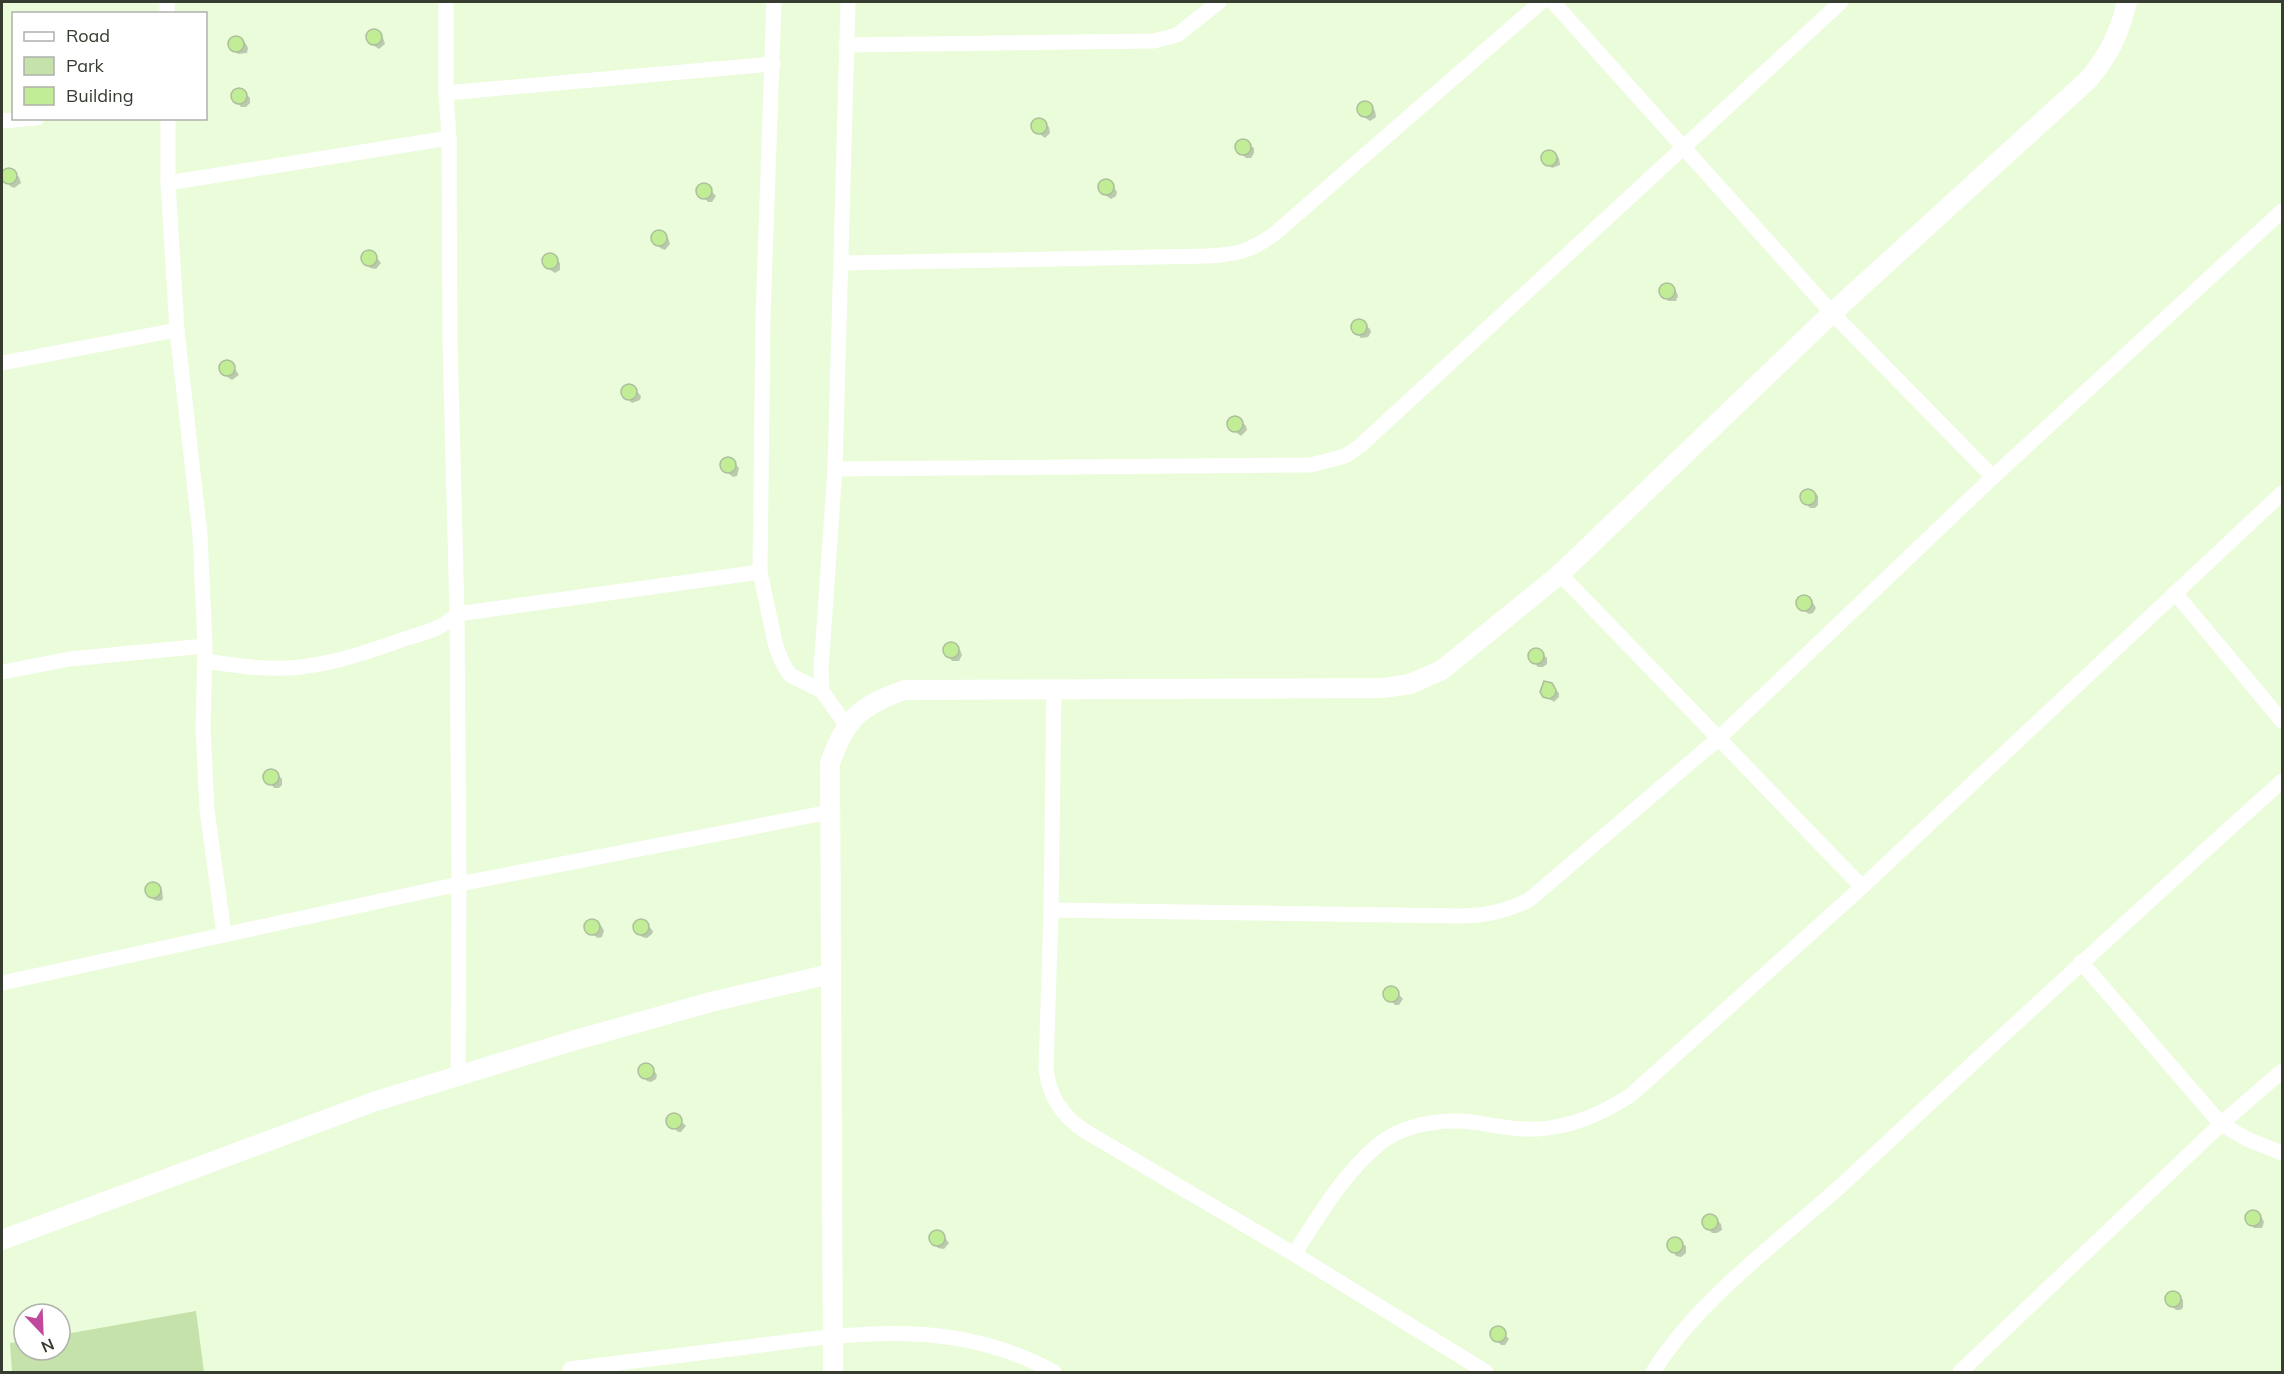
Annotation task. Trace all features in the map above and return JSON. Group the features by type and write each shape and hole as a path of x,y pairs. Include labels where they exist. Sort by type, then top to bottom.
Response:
{"street":[{"path":"446,2 450,341 457,614 458,1076"},
{"path":"774,2 763,316 759,572 776,647 783,664 790,675 822,691 846,725"},
{"path":"822,691 821,669 835,469 843,263 848,2"},
{"path":"846,45 1154,41 1177,35 1219,2"},
{"path":"843,263 1208,256 1235,254 1253,249 1273,235 1541,2"},
{"path":"1553,2 1832,314 1993,477"},
{"path":"835,469 1311,465 1345,456 1360,446 1841,2"},
{"path":"834,1372 830,763 846,725 861,710 879,699 904,690 1384,688 1410,684 1442,670 1560,574 1832,314 2089,79 2117,38 2127,2"},
{"path":"446,93 773,64"},
{"path":"168,120 168,183 177,330 200,535 205,654 203,728 207,810 224,933"},
{"path":"168,183 449,138"},
{"path":"1051,910 1451,916 1489,915 1508,910 1528,900 1719,738 1993,477 2283,211"},
{"path":"2,363 177,330"},
{"path":"1294,1254 1341,1183 1378,1144 1405,1130 1433,1122 1461,1121 1536,1129 1574,1123 1603,1113 1631,1095 1862,887 2283,493"},
{"path":"2,672 70,658 205,654 266,669 307,666 373,650 431,631 448,623 457,614 759,572"},
{"path":"1560,574 1862,887"},
{"path":"2175,593 2283,721"},
{"path":"1054,689 1046,1069 1048,1084 1060,1110 1083,1130 1294,1254 1486,1372"},
{"path":"1653,1372 1665,1353 1709,1304 2081,962 2283,781"},
{"path":"2,983 224,933 459,884 830,812"},
{"path":"2081,962 2221,1124 2283,1154"},
{"path":"2,1240 373,1102 711,1002 830,974"},
{"path":"1960,1372 2221,1124 2283,1071"},
{"path":"570,1369 834,1336 925,1333 966,1339 1001,1349 1054,1372"}],"green space":[{"path":"196,1311 204,1372 12,1372 10,1343 12,1343 12,1362 72,1362 72,1333"}],"building":[{"path":"374,29 380,31 382,37 380,43 374,45 368,43 366,37 368,31"},
{"path":"236,36 242,38 244,44 242,50 236,52 230,50 228,44 230,38"},
{"path":"239,88 245,90 247,96 245,102 239,104 233,102 231,96 233,90"},
{"path":"1365,101 1371,103 1373,109 1371,115 1365,117 1359,115 1357,109 1359,103"},
{"path":"1039,118 1045,120 1047,126 1045,132 1039,134 1033,132 1031,126 1033,120"},
{"path":"1243,139 1249,141 1251,147 1249,153 1243,155 1237,153 1235,147 1237,141"},
{"path":"1549,150 1555,152 1557,158 1555,164 1549,166 1543,164 1541,158 1543,152"},
{"path":"9,168 15,170 17,176 15,182 9,184 3,182 1,176 3,170"},
{"path":"1106,179 1112,181 1114,187 1112,193 1106,195 1100,193 1098,187 1100,181"},
{"path":"704,183 710,185 712,191 710,197 704,199 698,197 696,191 698,185"},
{"path":"659,230 665,232 667,238 665,244 659,246 653,244 651,238 653,232"},
{"path":"369,250 375,252 377,258 375,264 369,266 363,264 361,258 363,252"},
{"path":"550,253 556,255 558,261 556,267 550,269 544,267 542,261 544,255"},
{"path":"1667,283 1673,285 1675,291 1673,297 1667,299 1661,297 1659,291 1661,285"},
{"path":"1359,319 1365,321 1367,327 1365,333 1359,335 1353,333 1351,327 1353,321"},
{"path":"227,360 233,362 235,368 233,374 227,376 221,374 219,368 221,362"},
{"path":"629,384 635,386 637,392 635,398 629,400 623,398 621,392 623,386"},
{"path":"1235,416 1241,418 1243,424 1241,430 1235,432 1229,430 1227,424 1229,418"},
{"path":"728,457 734,459 736,465 734,471 728,473 722,471 720,465 722,459"},
{"path":"1808,489 1814,491 1816,497 1814,503 1808,505 1802,503 1800,497 1802,491"},
{"path":"1804,595 1810,597 1812,603 1810,609 1804,611 1798,609 1796,603 1798,597"},
{"path":"951,642 957,644 959,650 957,656 951,658 945,656 943,650 945,644"},
{"path":"1536,648 1542,650 1544,656 1542,662 1536,664 1530,662 1528,656 1530,650"},
{"path":"1544,681 1552,683 1556,690 1555,695 1550,699 1543,697 1540,692"},
{"path":"271,769 277,771 279,777 277,783 271,785 265,783 263,777 265,771"},
{"path":"153,882 159,884 161,890 159,896 153,898 147,896 145,890 147,884"},
{"path":"592,919 598,921 600,927 598,933 592,935 586,933 584,927 586,921"},
{"path":"641,919 647,921 649,927 647,933 641,935 635,933 633,927 635,921"},
{"path":"1391,986 1397,988 1399,994 1397,1000 1391,1002 1385,1000 1383,994 1385,988"},
{"path":"646,1063 652,1065 654,1071 652,1077 646,1079 640,1077 638,1071 640,1065"},
{"path":"674,1113 680,1115 682,1121 680,1127 674,1129 668,1127 666,1121 668,1115"},
{"path":"2253,1210 2259,1212 2261,1218 2259,1224 2253,1226 2247,1224 2245,1218 2247,1212"},
{"path":"1710,1214 1716,1216 1718,1222 1716,1228 1710,1230 1704,1228 1702,1222 1704,1216"},
{"path":"937,1230 943,1232 945,1238 943,1244 937,1246 931,1244 929,1238 931,1232"},
{"path":"1675,1237 1681,1239 1683,1245 1681,1251 1675,1253 1669,1251 1667,1245 1669,1239"},
{"path":"2173,1291 2179,1293 2181,1299 2179,1305 2173,1307 2167,1305 2165,1299 2167,1293"},
{"path":"1498,1326 1504,1328 1506,1334 1504,1340 1498,1342 1492,1340 1490,1334 1492,1328"}]}
